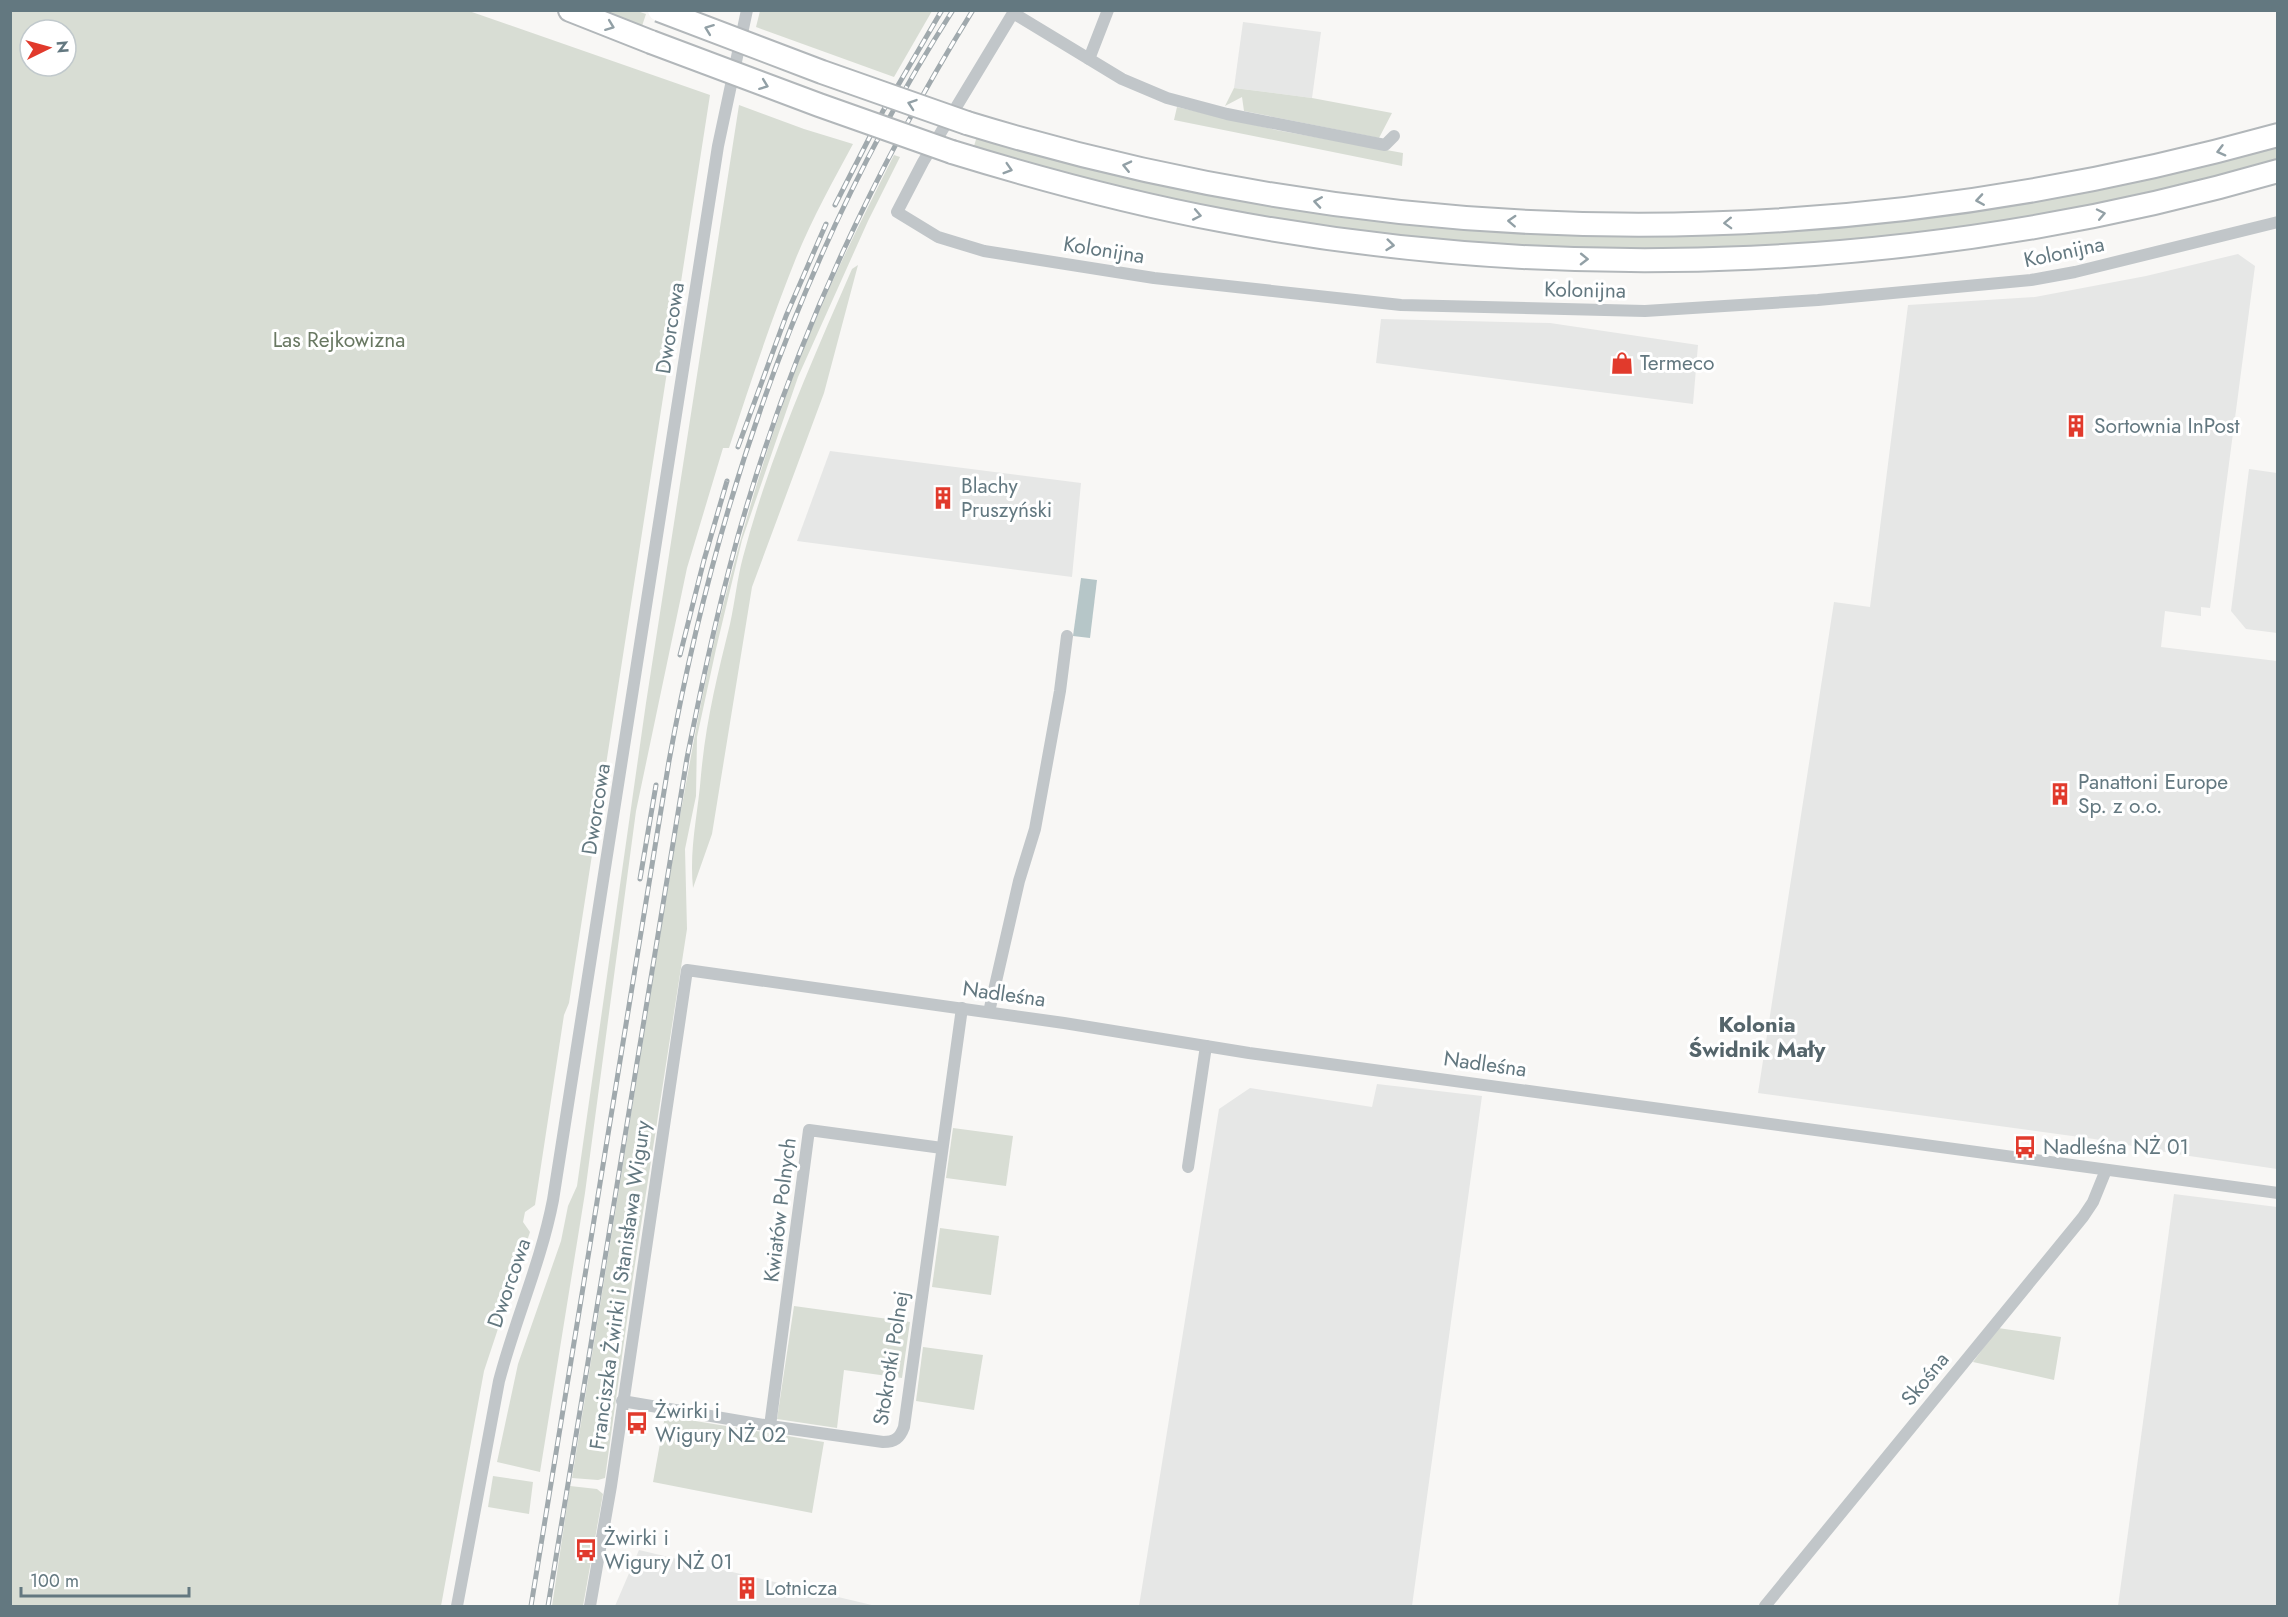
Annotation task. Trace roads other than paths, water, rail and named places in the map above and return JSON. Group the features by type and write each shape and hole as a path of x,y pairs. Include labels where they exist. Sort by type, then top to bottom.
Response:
{"highway":[{"path":"570,10 830,109 952,152 1101,194 1253,226 1345,240 1435,250 1665,260 1766,257 1898,246 2080,218 2277,173"},
{"path":"659,10 822,72 968,123 1105,161 1265,194 1450,217 1617,225 1787,221 1886,213 2116,176 2277,135"}],"street":[{"name":"Dworcowa","path":"457,1606 499,1381 507,1350 543,1249 553,1200 718,146 747,10"},
{"path":"1089,59 1108,10"},
{"path":"1014,12 1089,59 1143,89 1196,107 1384,145 1394,136"},
{"name":"Kolonijna","path":"1014,12 923,162 897,212 938,237 984,251 1154,278 1401,304 1645,311 1818,300 2031,280 2074,272 2277,222"},
{"path":"989,1012 1019,881 1035,829 1060,691 1067,636"},
{"name":"Nadleśna","path":"687,970 962,1008 1206,1046 2277,1194"},
{"name":"Franciszka Żwirki i Stanisława Wigury","path":"590,1606 687,970"},
{"name":"Stokrotki Polnej","path":"622,1401 883,1442 891,1442 901,1434 908,1399 962,1008"},
{"path":"1188,1167 1206,1046"},
{"name":"Kwiatów Polnych","path":"770,1426 809,1130 942,1148"},
{"name":"Skośna","path":"1765,1606 2083,1217 2093,1202 2106,1170"}],"railway":[{"path":"835,205 883,111 942,10"},
{"path":"531,1606 669,761 689,662 713,564 741,467 774,372 812,278 854,186 901,97 953,10"},
{"path":"548,1606 687,758 729,568 768,440 816,313 904,128 973,10"},
{"path":"738,447 786,316 826,224"},
{"path":"680,655 727,481"},
{"path":"640,879 656,785"}],"place":[{"name":"Termeco","path":"1622,363"},
{"name":"Sortownia InPost","path":"2076,426"},
{"name":"Blachy Pruszyński","path":"943,498"},
{"name":"Panattoni Europe Sp. z o.o.","path":"2060,794"},
{"name":"Nadleśna NŻ 01","path":"2025,1147"},
{"name":"Żwirki i Wigury NŻ 02","path":"637,1423"},
{"name":"Żwirki i Wigury NŻ 01","path":"586,1550"},
{"name":"Lotnicza","path":"747,1588"}],"district":[{"name":"Kolonia Świdnik Mały","path":"1757,1036"}],"park label":[{"name":"Las Rejkowizna","path":"339,340"}]}
